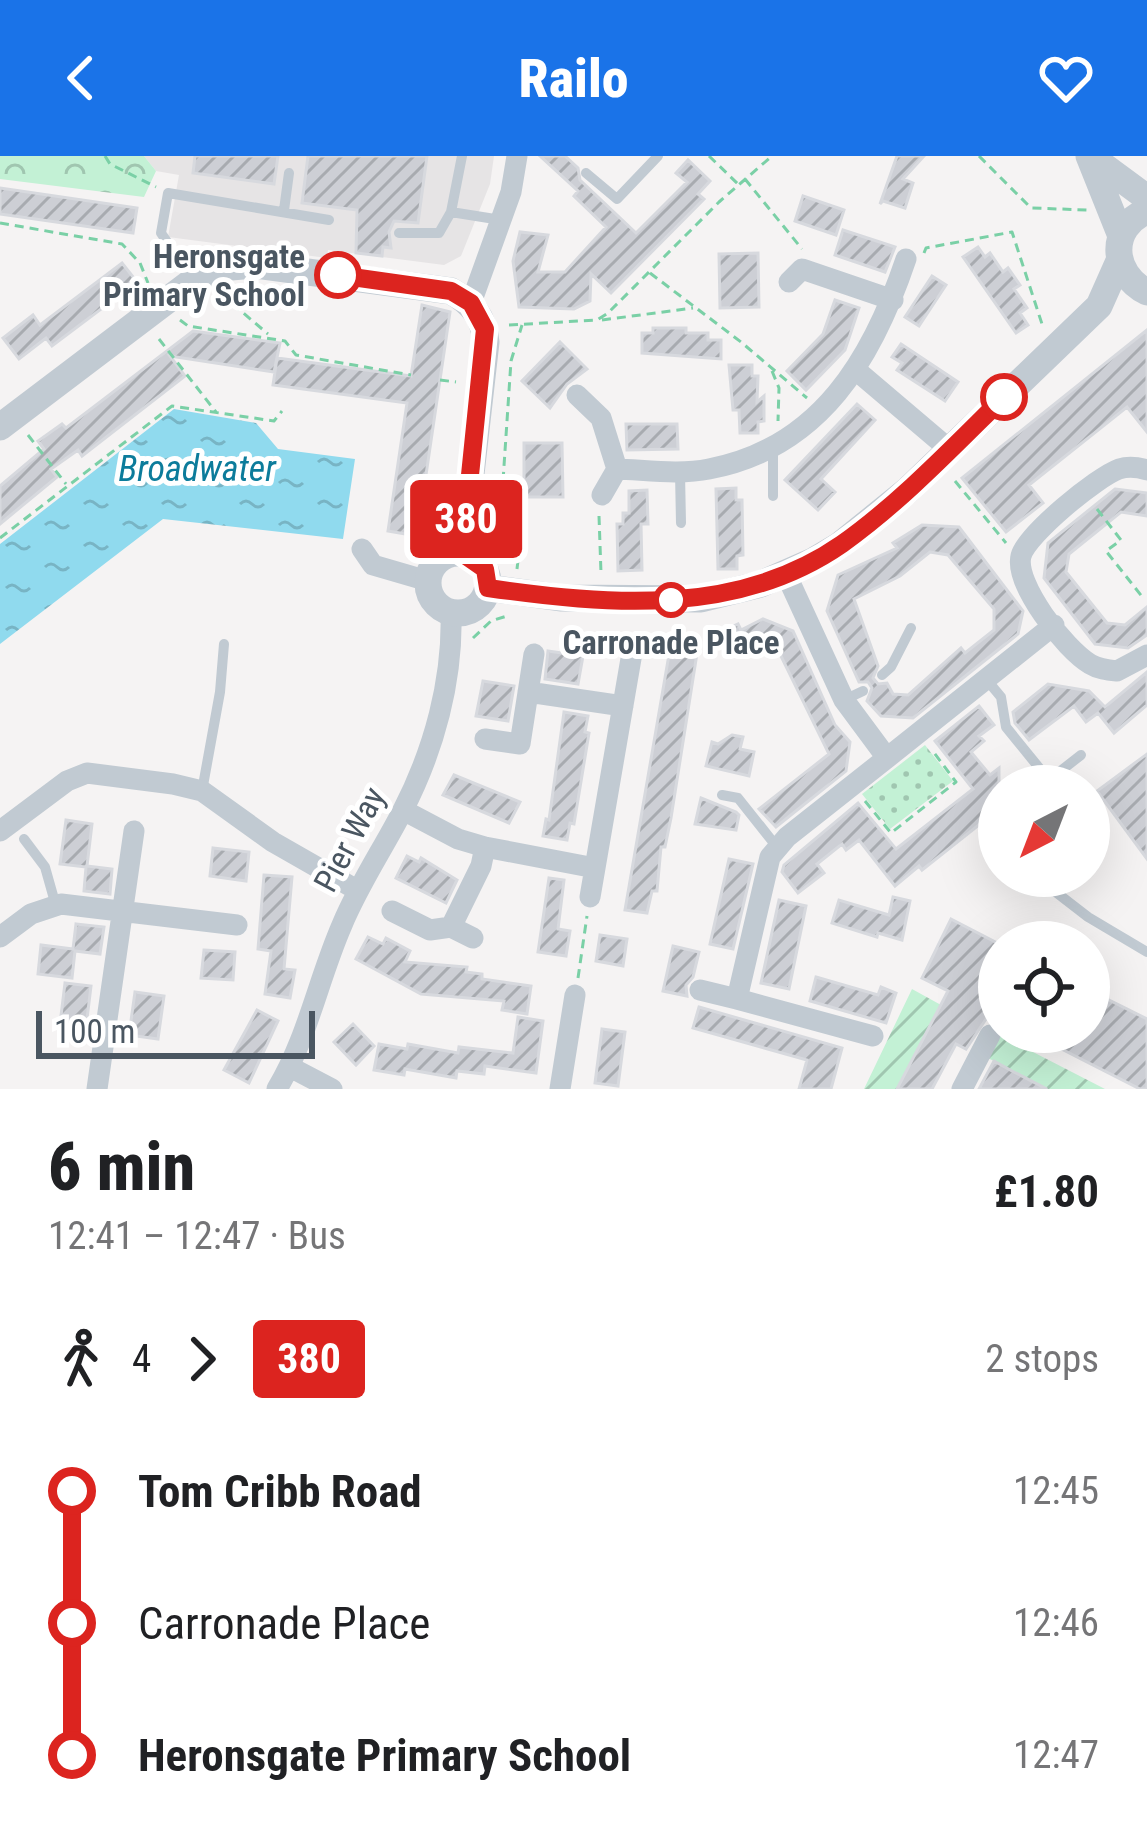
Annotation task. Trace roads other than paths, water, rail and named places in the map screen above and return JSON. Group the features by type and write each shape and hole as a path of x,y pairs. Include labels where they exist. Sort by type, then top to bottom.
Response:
{"street":[{"path":"471,303 502,220 517,156"},
{"path":"1089,156 1147,198"},
{"path":"1089,156 1126,276 1145,291"},
{"path":"488,588 562,598 665,601 735,592 786,574 840,545 950,463 1099,306 1129,222 1147,211"},
{"path":"617,470 705,470 772,446 822,411 856,371 916,253"},
{"path":"7,422 219,268 255,265 451,291 471,303 485,329 462,553"},
{"path":"789,282 802,269 892,300"},
{"path":"1099,306 1145,291"},
{"path":"856,371 950,463"},
{"path":"577,395 601,418 617,470 602,495"},
{"path":"1147,470 1116,470 1032,536 1021,560 1024,586 1079,656 1105,670 1131,667 1147,655"},
{"path":"362,549 373,565 428,580"},
{"path":"462,553 485,569 488,588 471,611 452,613 434,601 428,580 443,557 462,553"},
{"path":"786,574 887,758"},
{"name":"Pier Way","path":"277,1089 290,1067 357,890 426,759 440,707 452,613"},
{"path":"737,999 764,872 777,847 1054,625"},
{"path":"590,896 633,647"},
{"path":"485,739 520,744 534,654"},
{"path":"528,692 623,706"},
{"path":"0,831 86,772 202,791 273,842 357,890"},
{"path":"403,810 485,848 596,868"},
{"path":"98,1089 134,831"},
{"path":"451,928 485,848"},
{"path":"0,937 31,914 56,906 237,925"},
{"path":"392,910 430,930 451,928 473,938"},
{"path":"700,990 873,1036"},
{"path":"560,1089 575,994"},
{"path":"962,1089 981,1053"},
{"path":"290,1067 332,1089"}],"lane":[{"path":"399,233 439,233 451,212 462,156"},
{"path":"586,173 617,200 658,156"},
{"path":"284,210 289,173"},
{"path":"202,282 161,233 169,193 329,220"},
{"path":"451,212 502,220"},
{"path":"772,446 773,496"},
{"path":"680,470 681,523"},
{"path":"882,675 891,668 911,628"},
{"path":"202,791 224,644"},
{"path":"986,679 1001,697 1006,727 1049,780 1081,755"},
{"path":"722,795 738,798 777,847"},
{"path":"24,839 53,885 56,906"},
{"path":"1062,897 1147,952"}],"water":[{"name":"Broadwater","path":"174,409 256,423 278,449 355,459 343,539 163,519 0,644 0,544"}],"place":[{"name":"Heronsgate Primary School","path":"338,275"},
{"name":"Carronade Place","path":"671,600"}]}
